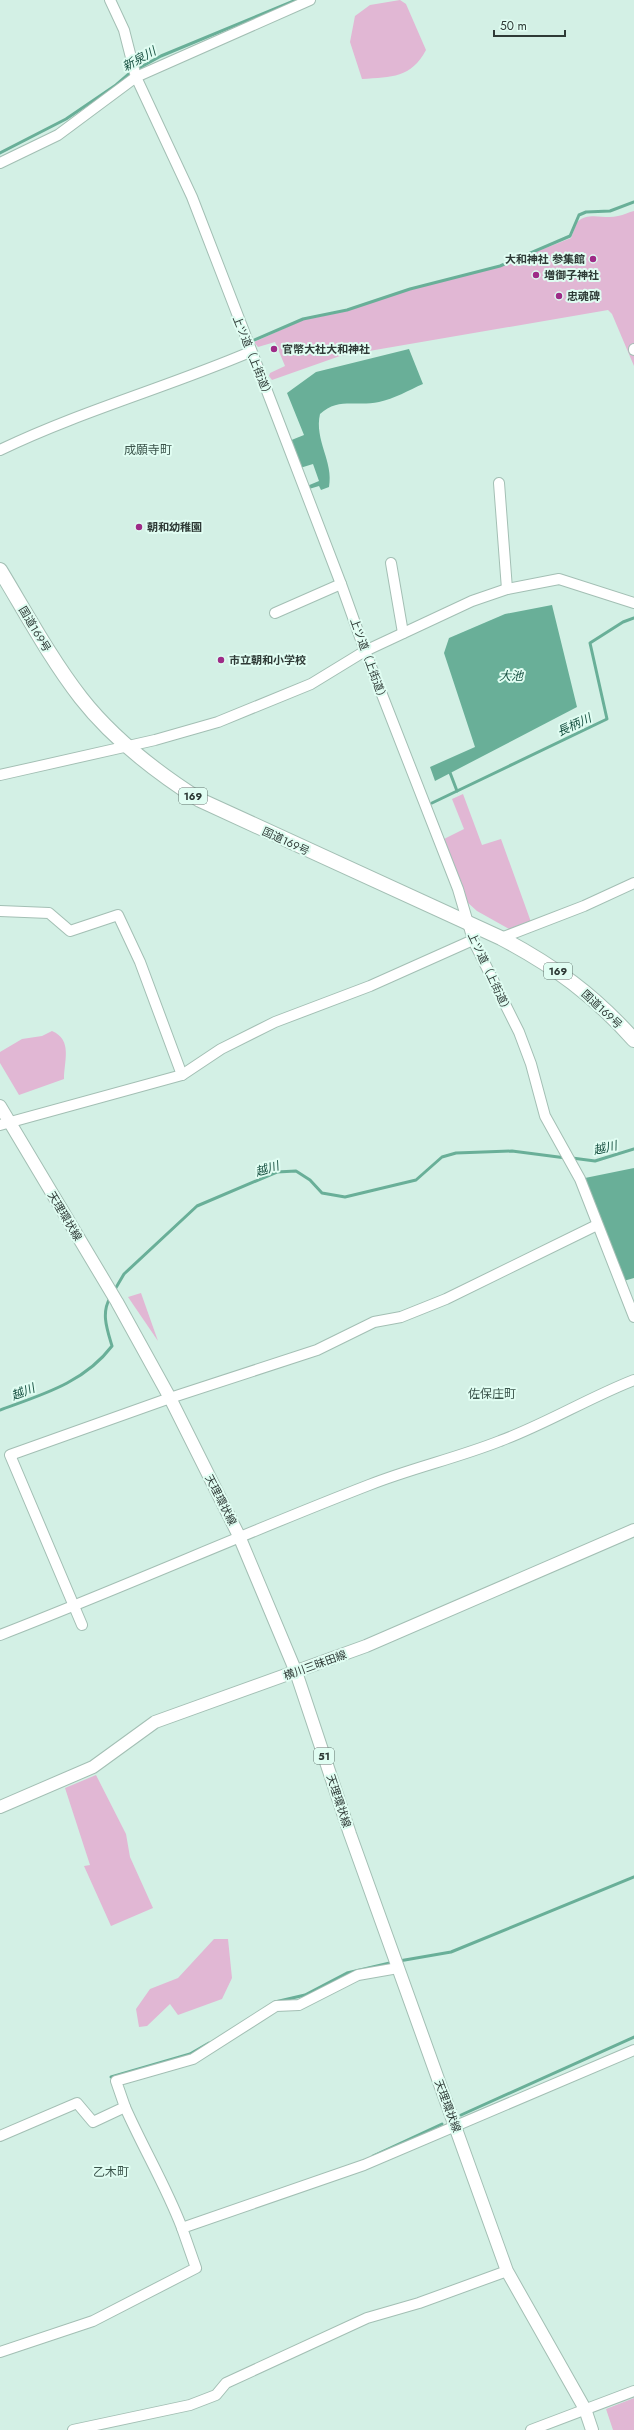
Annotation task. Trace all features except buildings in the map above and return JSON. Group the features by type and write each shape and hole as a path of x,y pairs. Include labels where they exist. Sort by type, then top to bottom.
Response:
{"highway":[{"name":"国道169号","path":"0,570 60,668 101,721 161,775 200,800 467,922 536,956 567,976 596,1002 634,1040"}],"main road":[{"name":"天理環状線","path":"0,1106 5,1124 117,1302 170,1398 239,1536 296,1672 350,1834 507,2271 585,2409 592,2430"},
{"name":"横川三昧田線","path":"0,1807 93,1767 155,1722 366,1646 634,1530"}],"street":[{"name":"上ツ道（上街道）","path":"110,0 124,30 136,77 192,197 250,352 341,584 364,651 458,889 473,940 519,1032 531,1064 545,1116 580,1179 634,1317"},
{"path":"0,163 58,135 136,77 310,0"},
{"path":"0,450 55,425 210,369 250,352"},
{"path":"499,483 507,589"},
{"path":"391,564 403,633"},
{"path":"0,775 128,746 218,722 311,684 364,651 472,600 507,589 560,579 634,603"},
{"path":"275,613 341,584"},
{"path":"501,938 584,906 634,883"},
{"path":"0,911 48,913 70,931 118,915 140,962 182,1075"},
{"path":"5,1124 182,1075 221,1049 275,1022 370,986 473,940"},
{"path":"82,1625 10,1455 170,1398 317,1350 374,1322 401,1317 433,1304 597,1225"},
{"path":"0,1636 239,1536 372,1484 500,1441 601,1393 634,1380"},
{"path":"0,2352 93,2321 196,2268 171,2200 148,2158 125,2107 116,2081 192,2059 276,2006 299,2005 326,1989 358,1975 398,1968"},
{"path":"182,2228 364,2165 634,2050"},
{"path":"0,2136 77,2103 92,2122 125,2107"},
{"path":"73,2430 124,2425 190,2405 216,2395 226,2383 367,2318 418,2303 507,2271"},
{"path":"531,2430 634,2391"}],"shaded area":[{"path":"400,0 406,4 426,50 414,66 407,71 383,78 362,79 350,42 355,16 370,5"},
{"path":"634,211 634,366 612,314 608,310 340,356 272,380 269,376 270,373 285,366 275,342 258,347 254,342 303,320 347,311 410,290 500,266 571,238 577,222 587,217 613,217"},
{"path":"463,794 482,845 501,839 531,922 511,930 477,911 467,902 442,840 464,829 452,799"},
{"path":"52,1031 59,1035 65,1045 66,1058 64,1079 19,1095 0,1063 0,1052 22,1039 42,1036"},
{"path":"141,1293 158,1341 128,1297"},
{"path":"96,1775 126,1834 130,1857 153,1908 111,1926 84,1866 90,1865 65,1788"},
{"path":"214,1939 228,1939 232,1978 222,1999 178,2015 170,2004 147,2026 139,2027 136,2009 150,1989 178,1978"},
{"path":"634,2398 634,2430 613,2430 606,2409"}],"water":[{"path":"409,349 423,384 385,401 341,404 327,409 320,414 320,433 329,469 329,487 321,490 319,486 309,489 307,486 319,481 313,464 300,468 289,441 304,435 287,393 316,372"},
{"name":"大池","path":"552,605 577,707 435,781 430,767 475,747 444,653 449,638 505,614"},
{"path":"634,1168 634,1278 620,1282 580,1179"}],"waterway":[{"name":"新泉川","path":"0,153 66,119 116,85 130,73 161,56 296,0"},
{"path":"252,341 303,319 347,310 410,289 500,266 570,236 579,215 586,212 610,211 634,202"},
{"name":"長柄川","path":"432,803 607,719 590,643 623,622 634,618"},
{"path":"449,770 457,791"},
{"name":"越川","path":"572,1158 595,1161 634,1149"},
{"name":"越川","path":"114,1291 124,1274 197,1206 277,1172 296,1171 310,1180 322,1193 345,1197 416,1180 442,1157 456,1153 512,1151 566,1158"},
{"name":"越川","path":"0,1410 46,1393 75,1379 101,1359 112,1346 105,1315 110,1298"},
{"path":"399,1961 451,1952 634,1877"},
{"path":"275,2002 305,1995 347,1973 394,1962"},
{"path":"461,2115 634,2037"},
{"path":"111,2077 190,2054 209,2043"},
{"path":"373,2156 442,2124"}],"place":[{"name":"大和神社 参集館","path":"593,259"},
{"name":"増御子神社","path":"536,275"},
{"name":"忠魂碑","path":"559,296"},
{"name":"官幣大社大和神社","path":"274,349"},
{"name":"朝和幼稚園","path":"139,527"},
{"name":"市立朝和小学校","path":"221,660"}],"district":[{"name":"成願寺町","path":"148,450"},
{"name":"佐保庄町","path":"492,1394"},
{"name":"乙木町","path":"111,2172"}]}
